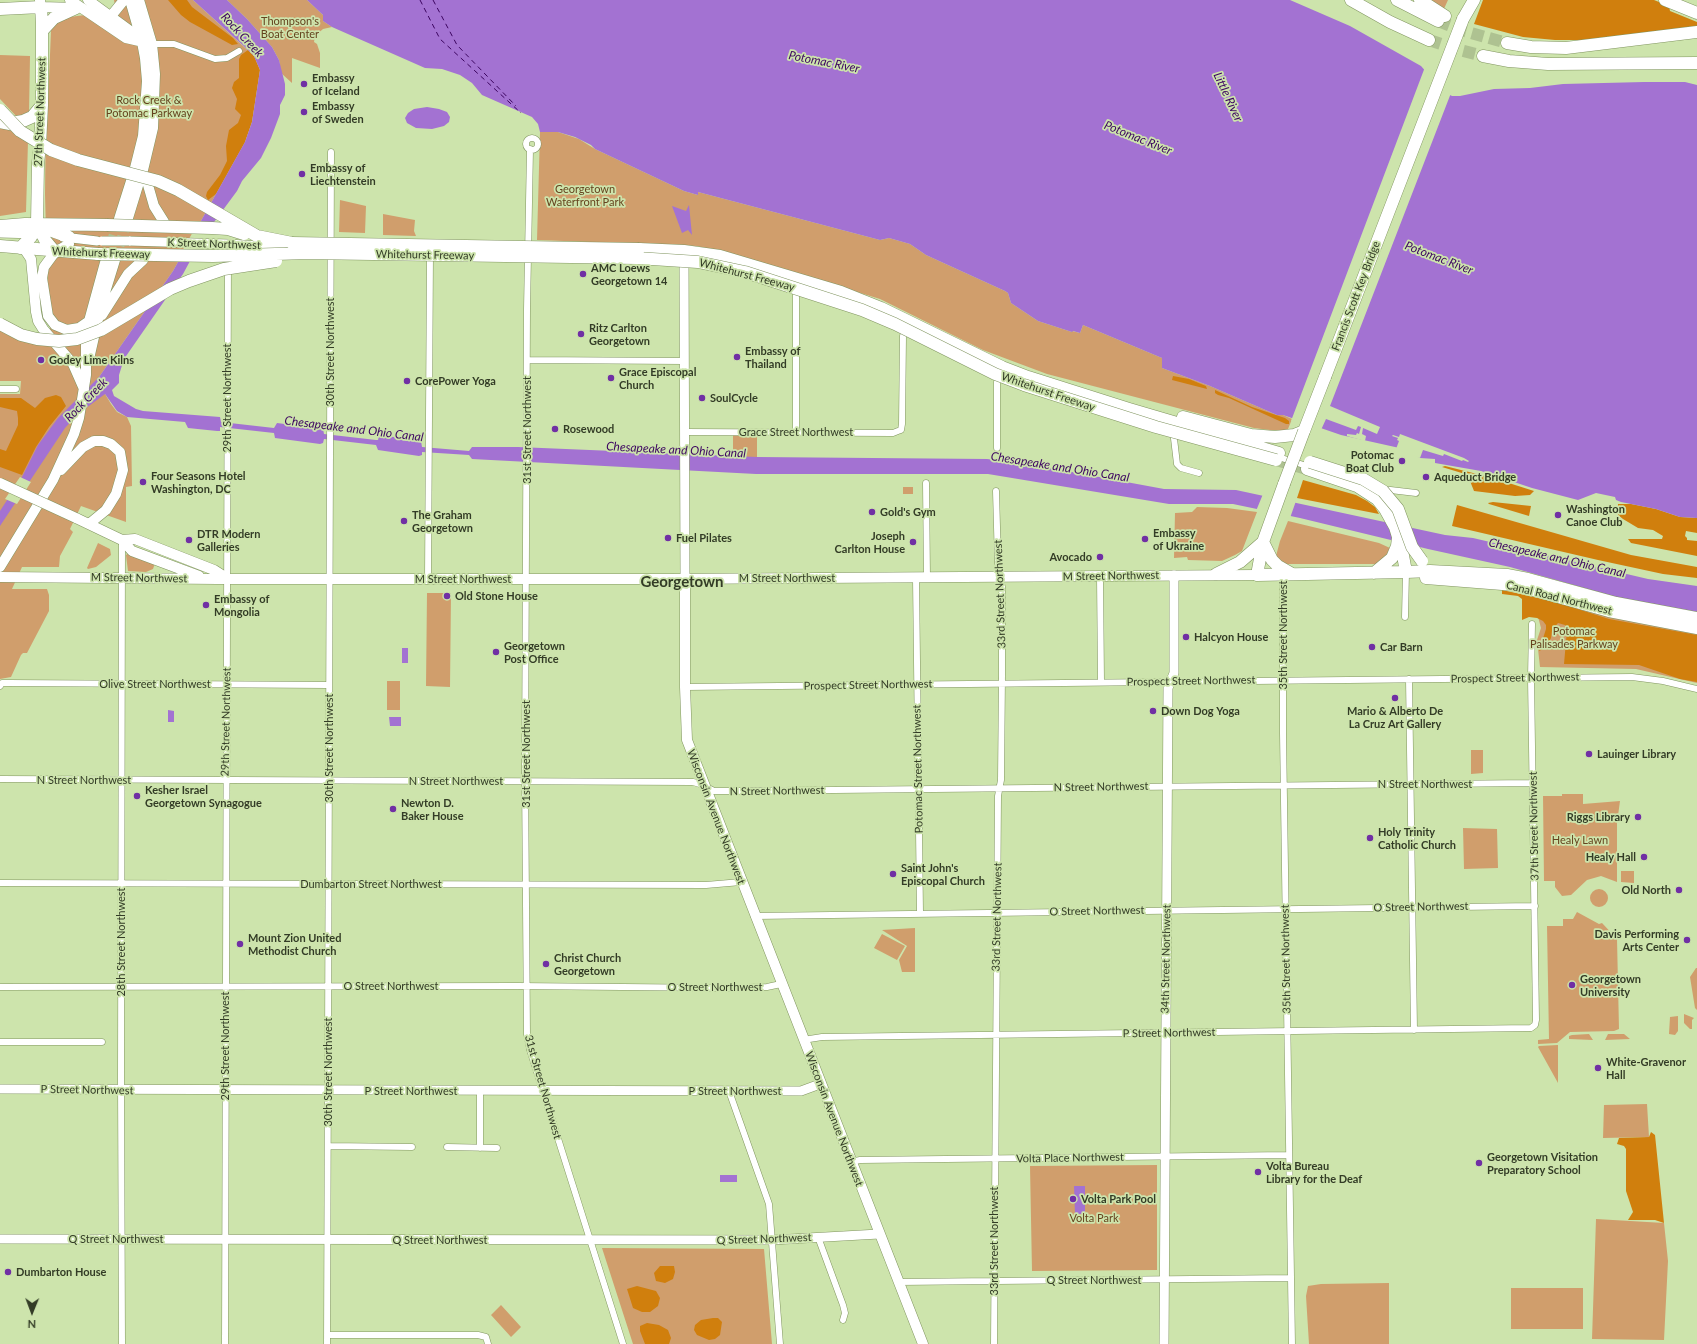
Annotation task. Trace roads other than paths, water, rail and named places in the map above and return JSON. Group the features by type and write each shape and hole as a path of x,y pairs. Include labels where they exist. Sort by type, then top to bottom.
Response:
{"highway":[{"path":"1351,0 1390,22 1430,40"},
{"path":"1397,0 1441,18 1420,0"},
{"path":"1463,19 1466,0"},
{"path":"1463,19 1474,0"},
{"path":"1665,0 1697,13"},
{"path":"0,9 17,9 40,4"},
{"name":"27th Street Northwest","path":"40,4 42,31 42,104 38,163 43,238"},
{"path":"17,9 28,12 34,16 42,31 54,18 76,5"},
{"name":"Francis Scott Key Bridge","path":"1257,575 1263,542 1304,431 1463,19"},
{"path":"1507,43 1531,47 1566,48 1697,32"},
{"path":"1483,56 1509,61 1548,64 1697,63"},
{"path":"4,123 23,121 32,117 42,104"},
{"path":"0,110 20,131 51,150 78,160 158,181 178,190 257,236"},
{"path":"4,123 26,129 32,135 38,163"},
{"name":"Whitehurst Freeway","path":"20,248 43,238 107,225 228,229 247,235 292,243 655,249 720,256 870,303 1002,366 1129,410 1277,456 1156,427 1029,387 995,374 901,327 862,310 745,272 713,265 682,260 658,259 283,253 106,258 43,238"},
{"path":"0,226 43,238"},
{"path":"0,246 20,248 43,238 49,231 69,241"},
{"path":"0,324 16,333 37,339 69,340 101,330 170,290 211,273 264,262 353,254"},
{"path":"1064,388 1251,435 1275,437 1289,436 1304,431"},
{"path":"1406,572 1399,555 1397,535 1393,521 1377,499 1366,490 1308,466 1363,479 1383,491 1398,509 1412,547 1422,561 1430,566 1449,571"},
{"path":"1216,574 1240,562 1263,542 1272,560 1288,574"},
{"path":"1374,573 1399,555"},
{"name":"Canal Road Northwest","path":"1406,572 1449,571 1518,576 1616,603 1697,618"},
{"name":"M Street Northwest","path":"1257,575 1406,572"},
{"name":"Canal Road Northwest","path":"1406,572 1430,579 1482,582 1515,586 1614,612 1697,628"}],"main road":[{"path":"88,0 147,43"},
{"path":"111,16 124,0"},
{"path":"123,218 147,157 153,128 155,96 155,64 130,0"},
{"path":"139,0 147,43 146,100 142,136 141,175 154,206 164,222"},
{"path":"40,4 76,5 99,8"},
{"path":"76,5 126,38 147,43"},
{"path":"0,233 69,241"},
{"path":"43,238 48,260 42,274 49,319 55,326 67,330 79,328 93,321 128,274 143,260"},
{"name":"K Street Northwest","path":"69,241 180,242 330,249 652,254 684,256"},
{"path":"20,248 26,250 31,259 38,321 73,364 84,389"},
{"name":"Wisconsin Avenue Northwest","path":"684,256 685,733 692,757 923,1344"},
{"path":"0,567 53,480 74,434 84,389 87,367 95,338 93,321 106,258"},
{"path":"53,480 86,445 103,441 111,444 118,450 121,457 123,470 116,494 106,510 89,524"},
{"path":"0,483 122,540 132,551 205,578"},
{"path":"122,540 135,539 214,570 228,579"},
{"path":"154,578 159,561 159,549"},
{"name":"M Street Northwest","path":"0,577 228,579 685,579 927,578 1216,574 1257,575"},
{"name":"34th Street Northwest","path":"1164,1344 1168,688 1174,673 1174,575"},
{"name":"P Street Northwest","path":"0,1089 801,1091 820,1084"},
{"name":"Q Street Northwest","path":"0,1239 772,1240 879,1234"}],"street":[{"path":"147,43 174,44 215,59 227,58 239,51"},
{"name":"31st Street Northwest","path":"530,149 526,446 526,986 528,1042 623,1344"},
{"name":"30th Street Northwest","path":"327,1344 331,152"},
{"name":"29th Street Northwest","path":"225,1344 225,780 228,579 228,244"},
{"path":"428,579 430,251"},
{"path":"684,256 742,267 851,301 903,323 997,370 1049,389 1173,427 1272,455 1367,485 1396,492 1416,493"},
{"path":"796,295 796,432"},
{"name":"Grace Street Northwest","path":"685,432 893,433 901,430 903,336"},
{"path":"527,360 684,361"},
{"path":"997,382 997,448"},
{"path":"0,389 16,389"},
{"path":"1173,427 1176,464 1181,468 1199,473"},
{"path":"926,483 927,578"},
{"name":"33rd Street Northwest","path":"994,1344 998,796 1001,780 1002,683 1002,587 998,563 996,491"},
{"name":"28th Street Northwest","path":"122,540 122,1344"},
{"path":"1405,617 1406,572"},
{"name":"35th Street Northwest","path":"1288,574 1283,680 1283,785 1292,1344"},
{"path":"1100,576 1102,682"},
{"name":"Potomac Street Northwest","path":"916,578 920,913"},
{"name":"37th Street Northwest","path":"1532,624 1531,678 1536,1020 1534,1026"},
{"name":"Prospect Street Northwest","path":"685,687 1632,677 1653,679 1697,689"},
{"path":"1409,679 1414,1030"},
{"name":"Olive Street Northwest","path":"2,684 329,685"},
{"name":"N Street Northwest","path":"0,779 693,782 714,791 1533,783"},
{"name":"Dumbarton Street Northwest","path":"0,883 706,885 741,882"},
{"name":"O Street Northwest","path":"754,916 1535,906"},
{"name":"O Street Northwest","path":"0,987 526,986 727,988 767,987 781,984"},
{"name":"P Street Northwest","path":"803,1040 816,1038 996,1035 1527,1028 1534,1026"},
{"path":"0,1042 102,1042"},
{"path":"480,1091 480,1148"},
{"path":"729,1091 768,1200 780,1344"},
{"path":"328,1146 412,1147"},
{"path":"447,1148 498,1148"},
{"name":"Volta Place Northwest","path":"851,1162 860,1160 995,1158 1289,1156"},
{"path":"818,1237 843,1305 845,1313 843,1320"},
{"name":"Q Street Northwest","path":"898,1282 1291,1278"},
{"path":"327,1335 478,1335 486,1337 488,1344"}],"water":[{"path":"193,0 227,0 247,19 272,47 279,60 285,84 285,95 280,105 280,114 271,138 261,158 242,181 237,191 203,237 183,274 124,359 119,375 119,383 112,390 114,396 136,409 143,411 220,417 221,422 274,428 277,423 323,429 324,434 376,440 378,440 380,435 421,441 422,447 469,451 472,447 518,447 757,457 987,459 1029,464 1164,489 1236,490 1445,535 1473,538 1648,579 1697,586 1697,612 1616,597 1510,567 1300,518 1233,504 1169,504 988,474 756,474 472,459 469,455 422,452 422,455 419,456 378,450 376,445 324,439 323,443 320,444 275,438 274,433 220,427 220,431 188,428 185,422 127,417 117,411 105,394 78,414 65,428 0,526 0,511 22,477 38,445 58,418 99,377 173,271 245,142 252,122 260,70 254,56"},
{"path":"307,0 1290,0 1350,26 1421,66 1444,92 1452,96 1460,96 1494,89 1530,88 1563,84 1685,82 1697,85 1697,518 1680,517 1656,509 1621,502 1616,500 1615,497 1596,493 1578,500 1532,488 1481,471 1435,463 1435,459 1420,458 1416,453 1404,449 1341,435 1283,415 1277,415 1210,386 1162,368 1162,358 1083,325 1080,333 1072,332 1038,321 1011,303 1008,293 1005,291 926,255 910,244 889,238 880,240 698,192 698,195 684,191 595,149 591,145 575,137 558,132 540,132 538,124 532,117 482,95 472,83 460,75 442,69 425,68 332,27 323,21 323,15"},
{"path":"427,107 447,112 450,117 449,122 444,126 432,129 416,128 407,123 405,118 408,113 414,109"},
{"path":"689,205 692,235 688,230 682,233 672,206 686,211"},
{"path":"402,648 408,648 408,663 402,663"},
{"path":"168,710 174,711 174,722 168,722"},
{"path":"389,717 401,717 401,726 390,726"},
{"path":"720,1175 737,1175 737,1182 720,1182"},
{"path":"1074,1186 1085,1186 1085,1214 1075,1214"}],"tunnel":[{"path":"1438,21 1464,31 1507,43"},
{"path":"1429,40 1483,56"},
{"path":"115,260 128,218"},
{"path":"106,259 119,219"},
{"path":"1276,460 1307,469"}],"place":[{"name":"Embassy of Iceland","path":"304,84"},
{"name":"Embassy of Sweden","path":"304,112"},
{"name":"Embassy of Liechtenstein","path":"302,174"},
{"name":"AMC Loews Georgetown 14","path":"583,274"},
{"name":"Ritz Carlton Georgetown","path":"581,334"},
{"name":"Embassy of Thailand","path":"737,357"},
{"name":"Godey Lime Kilns","path":"41,360"},
{"name":"Grace Episcopal Church","path":"611,378"},
{"name":"CorePower Yoga","path":"407,381"},
{"name":"SoulCycle","path":"702,398"},
{"name":"Rosewood","path":"555,429"},
{"name":"Potomac Boat Club","path":"1402,461"},
{"name":"Aqueduct Bridge","path":"1426,477"},
{"name":"Four Seasons Hotel Washington, DC","path":"143,482"},
{"name":"Gold's Gym","path":"872,512"},
{"name":"Washington Canoe Club","path":"1558,515"},
{"name":"The Graham Georgetown","path":"404,521"},
{"name":"Fuel Pilates","path":"668,538"},
{"name":"Embassy of Ukraine","path":"1145,539"},
{"name":"DTR Modern Galleries","path":"189,540"},
{"name":"Joseph Carlton House","path":"913,542"},
{"name":"Avocado","path":"1100,557"},
{"name":"Old Stone House","path":"447,596"},
{"name":"Embassy of Mongolia","path":"206,605"},
{"name":"Halcyon House","path":"1186,637"},
{"name":"Car Barn","path":"1372,647"},
{"name":"Georgetown Post Office","path":"496,652"},
{"name":"Mario & Alberto De La Cruz Art Gallery","path":"1395,698"},
{"name":"Down Dog Yoga","path":"1153,711"},
{"name":"Lauinger Library","path":"1589,754"},
{"name":"Kesher Israel Georgetown Synagogue","path":"137,796"},
{"name":"Newton D. Baker House","path":"393,809"},
{"name":"Riggs Library","path":"1638,817"},
{"name":"Holy Trinity Catholic Church","path":"1370,838"},
{"name":"Healy Hall","path":"1644,857"},
{"name":"Saint John's Episcopal Church","path":"893,874"},
{"name":"Old North","path":"1679,890"},
{"name":"Davis Performing Arts Center","path":"1687,940"},
{"name":"Mount Zion United Methodist Church","path":"240,944"},
{"name":"Christ Church Georgetown","path":"546,964"},
{"name":"Georgetown University","path":"1572,985"},
{"name":"White-Gravenor Hall","path":"1598,1068"},
{"name":"Georgetown Visitation Preparatory School","path":"1479,1163"},
{"name":"Volta Bureau Library for the Deaf","path":"1258,1172"},
{"name":"Volta Park Pool","path":"1073,1199"},
{"name":"Dumbarton House","path":"8,1272"}],"district":[{"name":"Georgetown","path":"682,582"}],"park label":[{"name":"Thompson's Boat Center","path":"290,27"},
{"name":"Rock Creek & Potomac Parkway","path":"149,106"},
{"name":"Georgetown Waterfront Park","path":"585,195"},
{"name":"Potomac Palisades Parkway","path":"1574,637"},
{"name":"Healy Lawn","path":"1580,840"},
{"name":"Volta Park","path":"1094,1218"}],"water label":[{"name":"Rock Creek","path":"242,35"},
{"name":"Potomac River","path":"824,62"},
{"name":"Little River","path":"1228,97"},
{"name":"Potomac River","path":"1138,138"},
{"name":"Potomac River","path":"1439,258"},
{"name":"Rock Creek","path":"86,400"},
{"name":"Chesapeake and Ohio Canal","path":"354,429"},
{"name":"Chesapeake and Ohio Canal","path":"676,450"},
{"name":"Chesapeake and Ohio Canal","path":"1060,467"},
{"name":"Chesapeake and Ohio Canal","path":"1557,558"}]}
